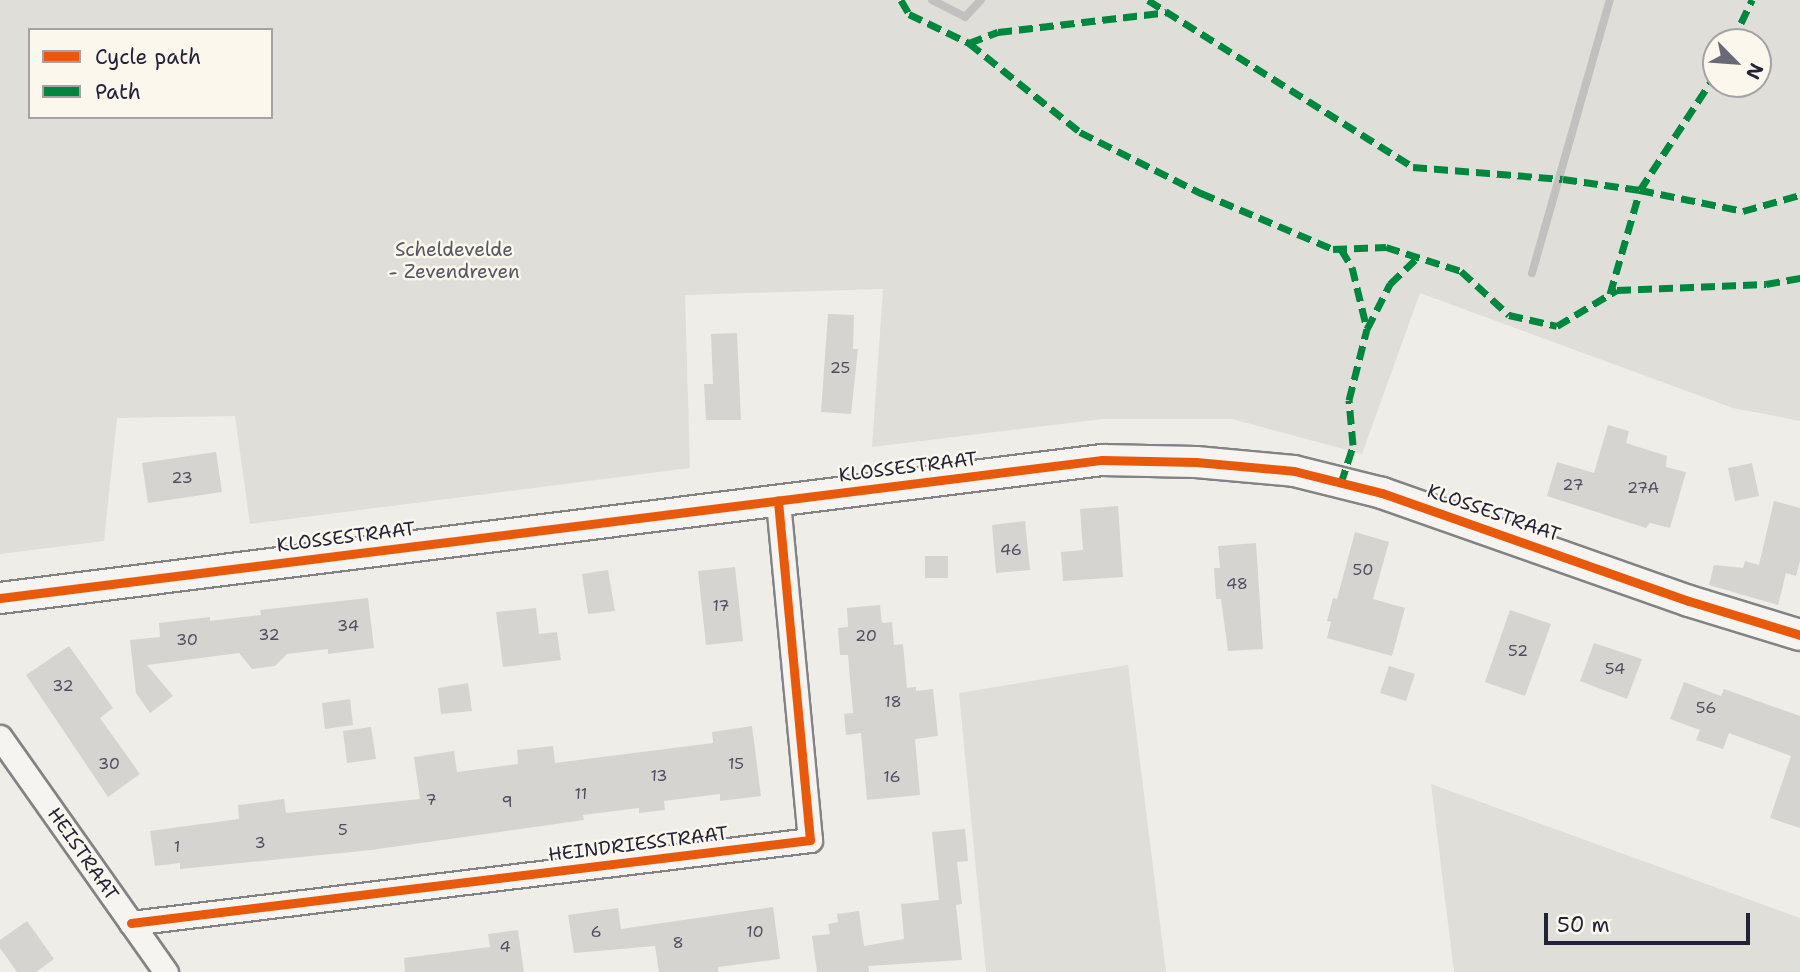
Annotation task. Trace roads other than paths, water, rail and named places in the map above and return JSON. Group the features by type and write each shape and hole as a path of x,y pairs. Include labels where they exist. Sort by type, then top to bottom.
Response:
{"street":[{"name":"KLOSSESTRAAT","path":"0,598 1102,460 1196,462 1294,471 1382,493 1689,601 1800,635"},
{"name":"HEINDRIESSTRAAT","path":"131,923 810,840 778,501"},
{"name":"HEISTRAAT","path":"0,737 166,972"}],"waterway":[{"path":"932,0 965,17 981,0"},
{"path":"1532,273 1610,0"}],"park label":[{"name":"Scheldevelde - Zevendreven","path":"454,261"}]}
